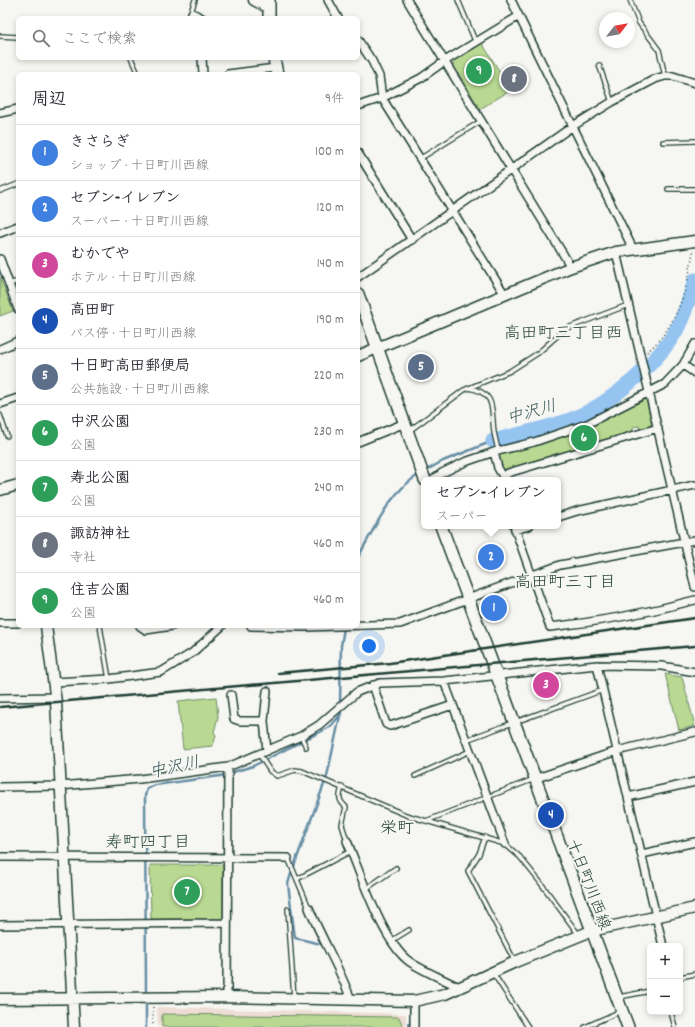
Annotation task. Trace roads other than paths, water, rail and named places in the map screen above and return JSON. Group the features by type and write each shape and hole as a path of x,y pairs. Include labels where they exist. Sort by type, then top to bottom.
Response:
{"main road":[{"path":"360,300 424,477"},
{"name":"十日町川西線","path":"443,529 534,779 628,1027"}],"street":[{"path":"254,0 269,9"},
{"path":"328,0 337,16"},
{"path":"407,0 571,267"},
{"path":"512,0 633,249"},
{"path":"360,105 382,98 421,78 445,61 519,16"},
{"path":"360,43 372,61 379,76 382,98 421,158 505,295"},
{"path":"202,60 203,72"},
{"path":"241,72 275,67"},
{"path":"360,276 573,126 612,102 655,79 665,76 673,76 695,83"},
{"path":"0,114 16,110"},
{"path":"360,156 412,240"},
{"path":"0,233 16,227"},
{"path":"360,355 571,267 616,252 695,239"},
{"path":"616,252 648,382 695,587"},
{"path":"0,259 16,303"},
{"path":"0,349 16,342"},
{"path":"437,477 465,462 496,451 534,442 587,424 665,384 683,365 695,344"},
{"path":"683,365 695,372"},
{"path":"0,404 16,399"},
{"path":"360,441 407,427"},
{"path":"505,477 508,473 658,428"},
{"path":"496,451 498,468 502,477"},
{"path":"561,516 577,511 695,485"},
{"path":"0,490 16,486"},
{"path":"515,529 550,627 599,622 655,611 695,600"},
{"path":"360,625 400,624 467,598 560,565 695,540"},
{"path":"0,623 16,623"},
{"path":"46,628 56,696 67,925 74,1027"},
{"path":"143,628 146,630 159,628"},
{"path":"54,682 109,679 161,672 192,653 220,628"},
{"path":"597,665 662,943"},
{"path":"0,787 60,786 140,779 228,767 301,736 357,692 373,685 444,682 597,665 662,666 695,672"},
{"path":"444,682 505,844"},
{"path":"373,685 386,724 390,726 453,706"},
{"path":"267,691 264,721 267,751"},
{"path":"231,695 234,719 240,721 264,721"},
{"path":"0,698 56,696"},
{"path":"534,779 617,751 695,732"},
{"path":"227,997 228,767"},
{"path":"628,797 695,782"},
{"path":"347,841 382,924 399,953 410,962 459,987"},
{"path":"642,854 695,842"},
{"path":"0,857 288,858"},
{"path":"309,908 328,951 342,974 351,1000"},
{"path":"0,999 227,997 414,1002 445,994 514,962 591,931 695,908"},
{"path":"0,925 227,923"},
{"path":"414,1002 414,1027"}],"lane":[{"path":"191,16 195,0"},
{"path":"458,0 476,42"},
{"path":"630,0 639,22 659,50 665,76"},
{"path":"0,36 16,38"},
{"path":"132,60 137,72"},
{"path":"599,65 612,102"},
{"path":"421,158 481,121"},
{"path":"663,142 695,141"},
{"path":"0,191 16,185"},
{"path":"668,189 695,189"},
{"path":"9,284 16,282"},
{"path":"407,427 467,388 510,371 538,353 565,329 629,304"},
{"path":"467,388 482,392 490,400 493,406 496,451"},
{"path":"0,415 8,436"},
{"path":"100,628 109,679"},
{"path":"466,740 603,690"},
{"path":"301,736 306,747"},
{"path":"415,776 470,751"},
{"path":"259,754 270,771 277,776 295,770 302,771 425,822 485,837 505,844 520,857 580,936"},
{"path":"425,822 534,779"},
{"path":"342,788 339,798 340,802 346,807 342,824 347,841"},
{"path":"485,837 479,854 468,872 514,962"},
{"path":"297,879 351,851"},
{"path":"288,858 309,908"},
{"path":"367,888 396,868"},
{"path":"288,909 294,999"},
{"path":"391,941 409,930"},
{"path":"492,972 528,1027"},
{"path":"683,976 695,974"},
{"path":"616,998 647,992"},
{"path":"585,1027 621,1011"},
{"path":"672,1015 675,1027"}],"waterway":[{"name":"中沢川","path":"493,441 566,422 603,403 632,381 646,368 669,342 677,329 695,280"},
{"name":"中沢川","path":"425,471 443,461 493,441"},
{"name":"中沢川","path":"360,553 377,522 392,500 409,481 420,474"},
{"name":"中沢川","path":"340,704 341,646 344,628"},
{"name":"中沢川","path":"146,995 145,796 147,788 155,785 220,776 253,766 330,727 341,714 340,709"},
{"path":"321,944 295,938 288,884 327,776 340,716"},
{"name":"中沢川","path":"146,1000 146,1027"}],"railway":[{"path":"278,673 390,663 695,618"},
{"path":"0,707 695,646"}],"place":[{"name":"住吉公園","path":"479,71"},
{"name":"諏訪神社","path":"514,79"},
{"name":"十日町高田郵便局","path":"421,367"},
{"name":"中沢公園","path":"584,438"},
{"name":"セブン-イレブン","path":"491,557"},
{"name":"きさらぎ","path":"494,608"},
{"name":"むかでや","path":"546,685"},
{"name":"高田町","path":"551,815"},
{"name":"寿北公園","path":"187,892"}],"district":[{"name":"高田町三丁目西","path":"563,332"},
{"name":"高田町三丁目","path":"565,581"},
{"name":"栄町","path":"397,827"},
{"name":"寿町四丁目","path":"148,841"}]}
